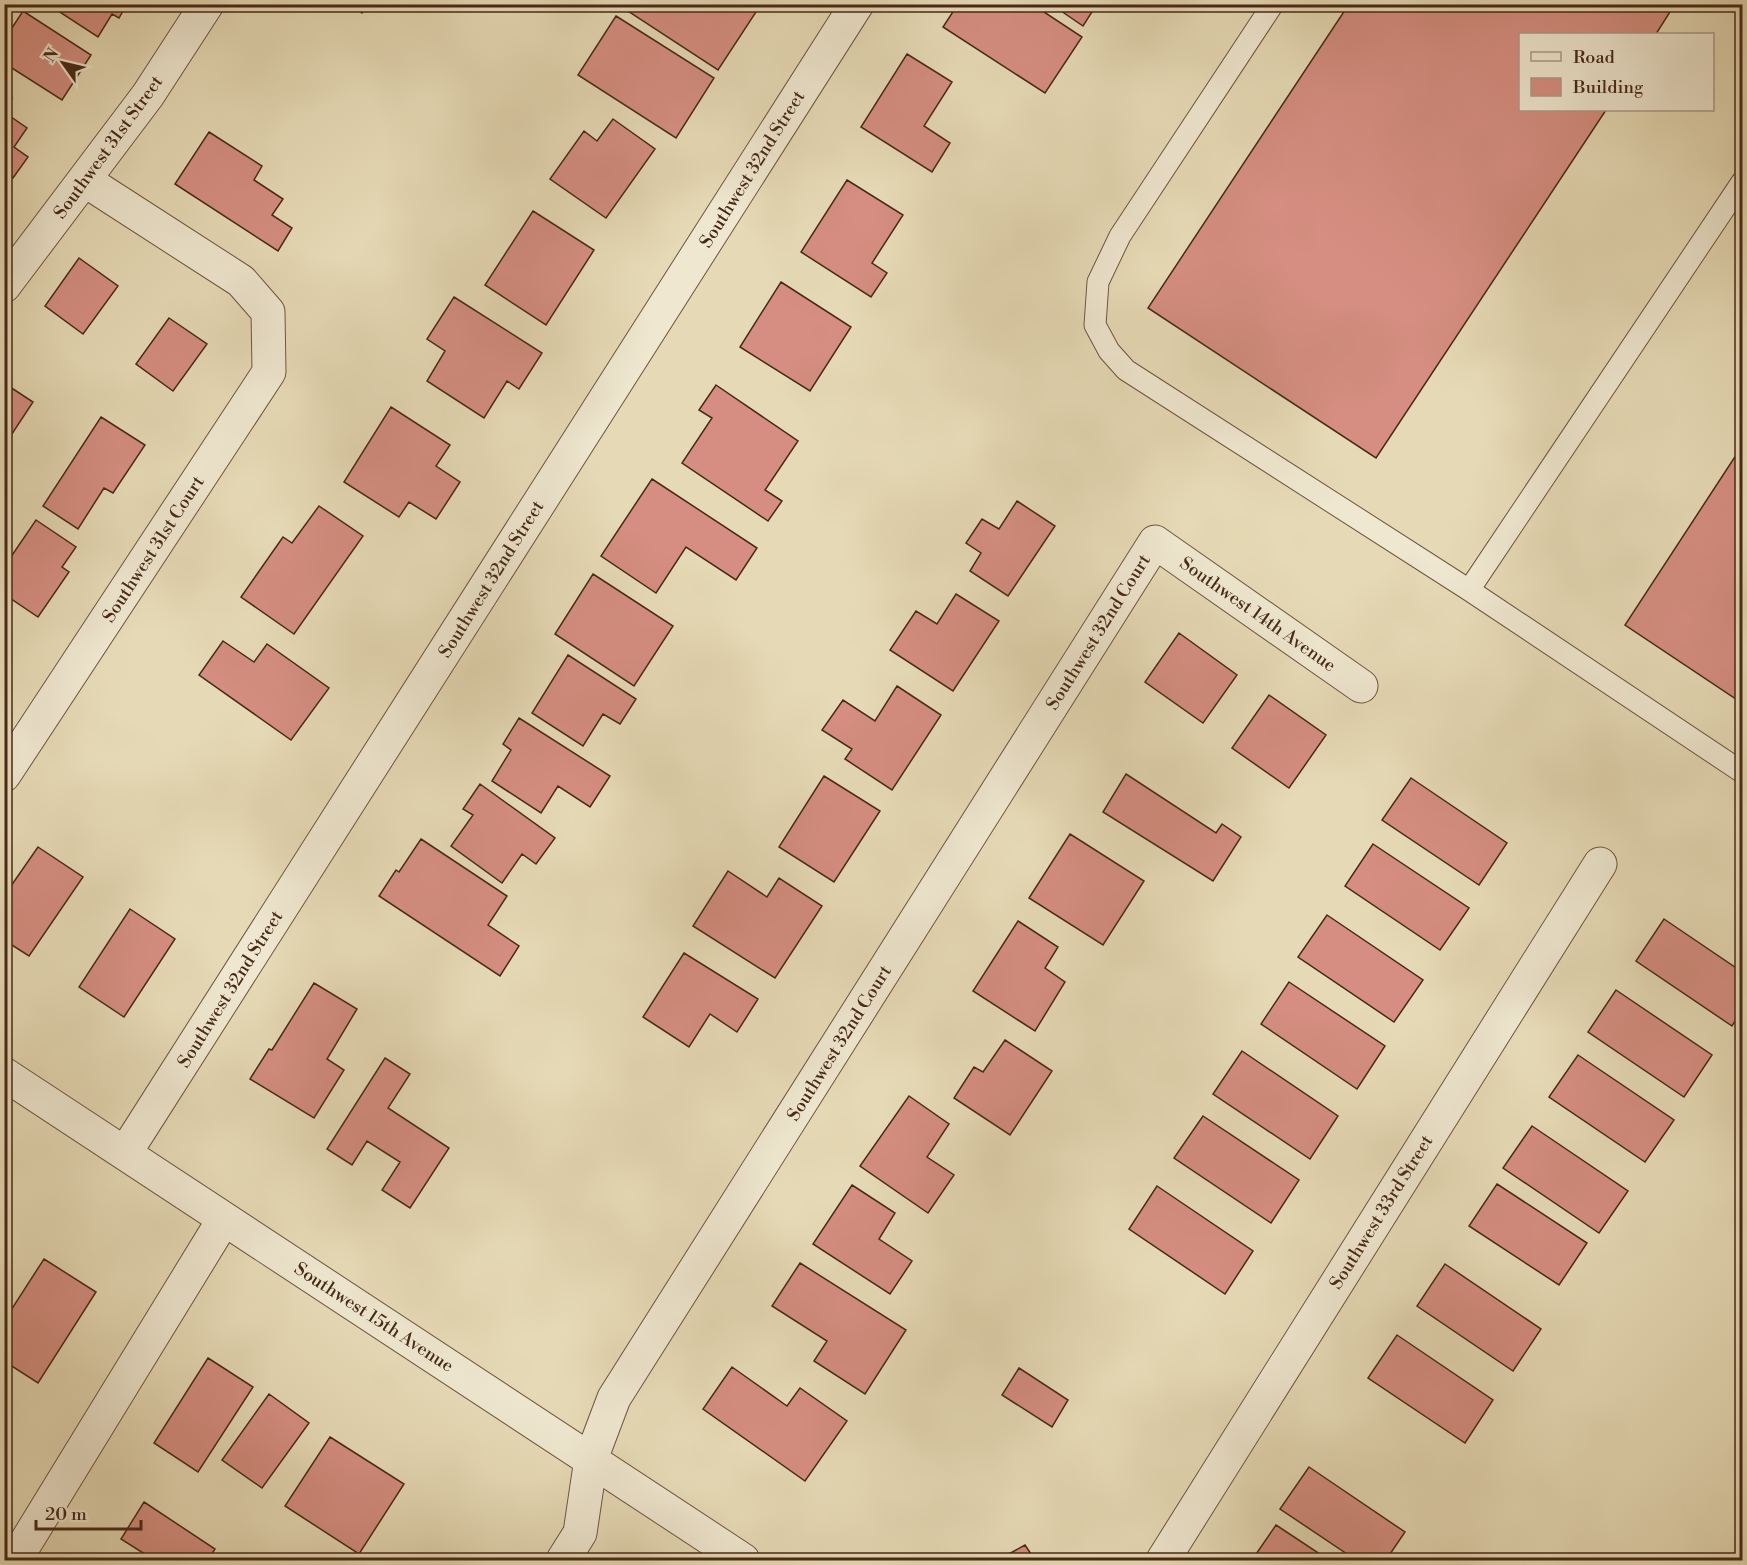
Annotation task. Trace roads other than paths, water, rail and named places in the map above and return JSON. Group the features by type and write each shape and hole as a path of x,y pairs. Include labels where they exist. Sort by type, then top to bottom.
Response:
{"street":[{"name":"Southwest 31st Street","path":"4,286 86,181 148,95 207,4"},
{"name":"Southwest 32nd Street","path":"125,1154 857,4"},
{"name":"Southwest 31st Court","path":"4,775 269,372 268,312 242,281 86,181"},
{"name":"Southwest 14th Avenue","path":"1155,543 1361,686"},
{"name":"Southwest 32nd Court","path":"563,1560 580,1533 591,1459 614,1398 1155,543"},
{"name":"Southwest 33rd Street","path":"1163,1560 1600,864"},
{"name":"Southwest 15th Avenue","path":"4,1074 743,1560"},
{"path":"15,1560 224,1219"}],"lane":[{"path":"1273,4 1120,236 1098,282 1095,325 1109,351 1126,370 1469,590 1743,772"},
{"path":"1469,590 1743,182"}]}
